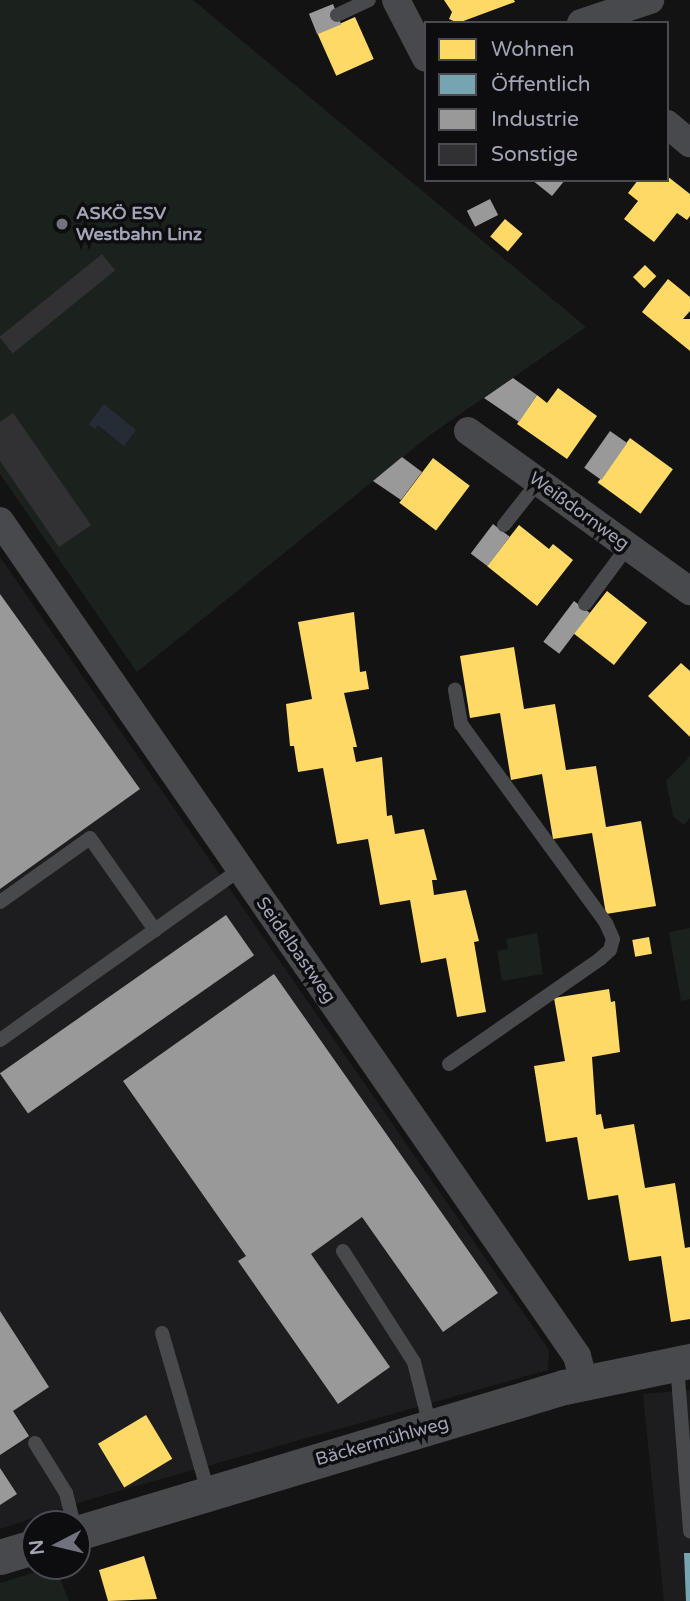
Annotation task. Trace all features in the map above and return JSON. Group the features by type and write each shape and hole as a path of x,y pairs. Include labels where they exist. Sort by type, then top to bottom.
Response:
{"street":[{"path":"396,0 424,54"},
{"path":"587,21 650,0"},
{"path":"669,126 690,143"},
{"name":"Weißdornweg","path":"468,431 690,591"},
{"name":"Seidelbastweg","path":"0,521 577,1356 584,1383"},
{"name":"Bäckermühlweg","path":"91,1529 584,1383 683,1362"},
{"path":"0,1557 21,1550"}],"lane":[{"path":"337,15 369,0"},
{"path":"505,525 538,482"},
{"path":"585,604 628,546"},
{"path":"449,1064 600,959 610,950 613,939 606,923 461,724 455,690"},
{"path":"0,902 90,838 155,930"},
{"path":"0,1040 241,869"},
{"path":"343,1251 414,1362 431,1427"},
{"path":"162,1333 208,1492"},
{"path":"683,1362 690,1531"},
{"path":"35,1443 66,1493 70,1510"}],"shaded area":[{"path":"0,0 193,0 586,327 430,435 137,672 0,474"},
{"path":"104,404 136,430 124,446 98,425 95,429 89,424"},
{"path":"0,557 549,1350 548,1370 58,1510 21,1510 21,1522 0,1529"},
{"path":"690,756 690,818 684,825 673,816 666,781"},
{"path":"690,928 690,999 681,1001 669,932"},
{"path":"537,933 543,974 502,981 497,951 508,949 506,939"},
{"path":"690,1390 690,1601 664,1601 643,1394"},
{"path":"21,1577 21,1580 61,1580 69,1601 0,1601 0,1583"}],"building: Wohnen":[{"path":"444,0 515,2 463,21 449,19 452,12"},
{"path":"355,17 374,59 336,76 318,34"},
{"path":"669,178 690,194 690,216 687,220 677,213 654,242 624,219 638,201 628,193 636,182 669,182"},
{"path":"505,219 523,234 508,251 490,237"},
{"path":"645,265 656,276 644,288 633,277"},
{"path":"668,279 690,297 690,311 683,319 690,319 690,351 642,312"},
{"path":"558,388 597,416 567,459 517,424 537,395 547,403"},
{"path":"630,438 673,469 641,514 598,482"},
{"path":"433,458 470,486 436,530 399,503"},
{"path":"519,525 549,549 553,544 573,560 537,606 487,566"},
{"path":"607,591 647,622 614,665 574,634"},
{"path":"354,612 360,672 366,671 369,689 344,693 357,747 353,747 356,762 382,757 387,816 392,815 395,834 424,829 437,880 432,880 434,895 466,890 479,941 474,942 486,1012 457,1017 446,958 421,963 410,900 380,905 368,839 337,844 323,768 298,772 294,746 290,746 286,704 312,699 298,622"},
{"path":"514,647 524,709 555,704 566,770 596,766 606,827 641,821 656,906 606,914 592,833 553,839 542,774 511,780 500,713 470,718 460,656"},
{"path":"681,663 690,671 690,737 648,696"},
{"path":"649,937 652,954 635,957 632,940"},
{"path":"609,989 611,1002 615,1001 620,1052 592,1057 596,1115 601,1114 604,1129 634,1124 645,1188 675,1183 685,1248 690,1247 690,1319 671,1322 661,1256 629,1261 618,1195 588,1200 577,1137 546,1142 534,1066 565,1061 554,998"},
{"path":"146,1415 172,1459 124,1488 98,1444"},
{"path":"144,1556 157,1599 108,1601 99,1570"}],"building: Öffentlich":[{"path":"684,1553 690,1553 690,1601 686,1601"}],"building: Industrie":[{"path":"333,4 341,24 317,34 309,14"},
{"path":"534,182 563,182 552,196"},
{"path":"490,199 498,215 475,227 467,211"},
{"path":"513,378 537,395 519,422 484,398"},
{"path":"610,431 627,443 601,480 584,468"},
{"path":"402,457 422,472 401,500 373,481"},
{"path":"493,524 510,537 488,566 471,554"},
{"path":"0,594 140,789 0,889"},
{"path":"574,601 590,613 559,654 543,642"},
{"path":"226,915 254,955 28,1113 0,1073"},
{"path":"274,974 498,1293 443,1332 362,1217 311,1254 390,1367 338,1404 238,1261 246,1256 123,1081"},
{"path":"0,1311 49,1387 13,1411 29,1436 0,1455"},
{"path":"0,1468 17,1494 0,1505"}],"building: Sonstige":[{"path":"102,254 115,270 13,353 0,337"},
{"path":"13,413 91,525 59,547 0,461 0,422"}],"place":[{"name":"ASKÖ ESV Westbahn Linz","path":"62,224"}]}
